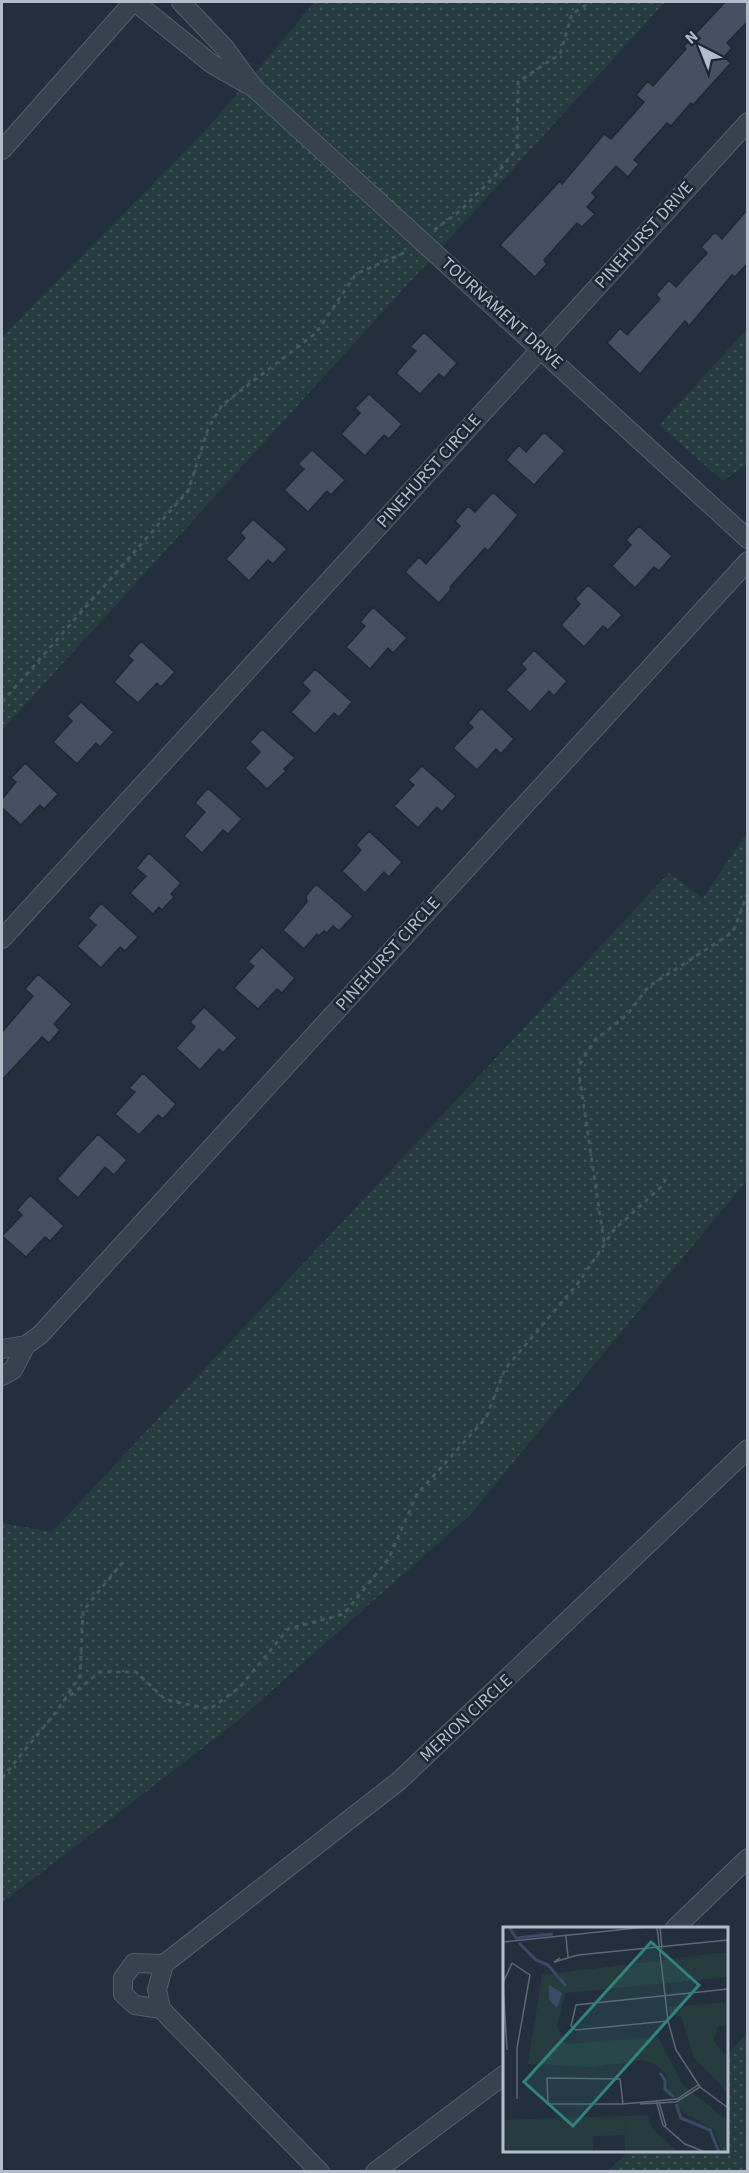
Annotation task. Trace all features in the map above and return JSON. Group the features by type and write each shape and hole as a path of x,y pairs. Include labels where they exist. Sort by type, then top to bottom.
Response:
{"street":[{"name":"TOURNAMENT DRIVE","path":"134,2 212,64 254,88"},
{"path":"2,150 134,2"},
{"name":"TOURNAMENT DRIVE","path":"181,2 224,47 254,88 541,348 747,539"},
{"name":"PINEHURST DRIVE","path":"541,348 747,122"},
{"name":"PINEHURST CIRCLE","path":"2,939 541,348"},
{"name":"PINEHURST CIRCLE","path":"2,1376 13,1370 26,1345 40,1335 747,561"},
{"path":"2,1349 26,1345"},
{"name":"MERION CIRCLE","path":"164,1964 400,1780 747,1449"},
{"path":"677,1927 747,1858"},
{"path":"161,2009 135,2006 123,1994 123,1978 134,1964 164,1964 157,1990 161,2009 320,2172"},
{"path":"375,2172 503,2076"}],"path":[{"path":"2,702 188,491 208,429 222,405 316,333 356,274 412,250 495,176 517,148 518,82 560,54 572,14 591,2"},
{"path":"605,1244 578,1067 595,1040 627,1015 648,987 733,932 747,892"},
{"path":"63,1701 100,1672 136,1672 166,1700 210,1709 240,1687 288,1629 344,1614 389,1558 417,1494 486,1418 505,1369 579,1282 614,1230 661,1187 666,1179"},
{"path":"2,1778 80,1676 83,1611 122,1563"}],"green space":[{"path":"315,2 665,2 2,730 2,337 206,130"},
{"path":"747,329 747,464 723,481 659,425"},
{"path":"747,833 747,1180 469,1516 240,1719 2,1903 2,1523 52,1532 669,873 703,898"},
{"path":"747,2034 747,2171 608,2171 628,2152 728,2152 728,2053"}],"building":[{"path":"725,2 747,2 747,22 727,43 732,48 724,57 731,63 671,126 667,123 634,160 639,164 628,177 616,166 592,193 596,197 587,207 595,214 582,227 577,223 544,260 547,264 535,277 500,245 560,181 562,184 604,134 611,139 644,102 636,95 648,81 653,86 686,49 684,46"},
{"path":"747,210 747,264 735,277 732,275 689,326 685,321 640,374 607,343 620,328 627,335 660,299 656,295 669,280 676,287 707,253 701,247 715,232 722,239"},
{"path":"424,332 457,363 444,378 439,374 420,394 396,373 416,351 410,347"},
{"path":"369,394 402,424 389,439 384,435 365,456 341,434 360,413 355,408"},
{"path":"544,432 565,451 534,485 506,460 519,445 526,452"},
{"path":"312,450 345,480 331,495 327,491 308,512 284,490 304,469 298,464"},
{"path":"493,492 518,515 488,551 485,548 450,587 451,589 439,603 405,572 419,557 426,564 460,526 455,521 468,506 475,512"},
{"path":"253,519 287,549 273,564 268,560 249,581 226,559 245,538 240,533"},
{"path":"639,526 672,556 659,571 654,567 635,588 612,566 631,545 626,540"},
{"path":"588,585 622,615 608,630 603,626 584,647 561,625 580,604 575,599"},
{"path":"373,607 407,638 393,653 388,648 370,669 346,647 365,626 360,622"},
{"path":"141,641 175,672 161,687 157,683 138,703 114,682 133,660 128,656"},
{"path":"534,650 567,681 554,696 549,691 530,712 506,690 526,669 521,664"},
{"path":"315,669 352,702 339,717 334,713 315,734 291,712 310,691 302,683"},
{"path":"81,702 114,732 100,747 96,743 77,764 53,742 72,721 67,716"},
{"path":"481,708 514,739 501,754 496,749 477,770 453,748 473,727 468,723"},
{"path":"262,729 295,758 284,769 286,771 267,789 245,768 260,752 250,742"},
{"path":"25,763 58,794 44,809 40,805 21,825 2,808 2,799 16,782 11,778"},
{"path":"422,766 456,796 442,812 437,807 418,828 394,806 414,785 408,780"},
{"path":"208,788 242,819 228,834 223,830 202,853 184,836 205,812 195,803"},
{"path":"369,831 402,862 389,877 384,872 365,893 342,871 361,850 356,845"},
{"path":"149,853 181,883 171,894 174,897 162,910 159,907 153,914 130,893 146,876 136,868"},
{"path":"316,884 353,916 339,931 333,926 327,933 324,931 319,936 317,934 304,949 283,930 307,902 306,896"},
{"path":"101,903 138,937 125,951 120,947 101,968 77,946 96,925 88,918"},
{"path":"262,947 295,978 282,993 277,989 258,1009 234,988 254,966 248,962"},
{"path":"38,974 72,1004 54,1024 60,1030 49,1043 42,1037 2,1080 2,1032 33,996 25,989"},
{"path":"204,1007 237,1038 223,1053 219,1049 200,1070 176,1048 195,1027 190,1022"},
{"path":"143,1073 176,1104 163,1119 158,1115 139,1135 115,1114 135,1092 129,1088"},
{"path":"98,1134 127,1160 114,1175 105,1167 78,1198 57,1179"},
{"path":"30,1195 64,1226 50,1241 45,1237 26,1257 2,1236 22,1215 17,1210"}]}
